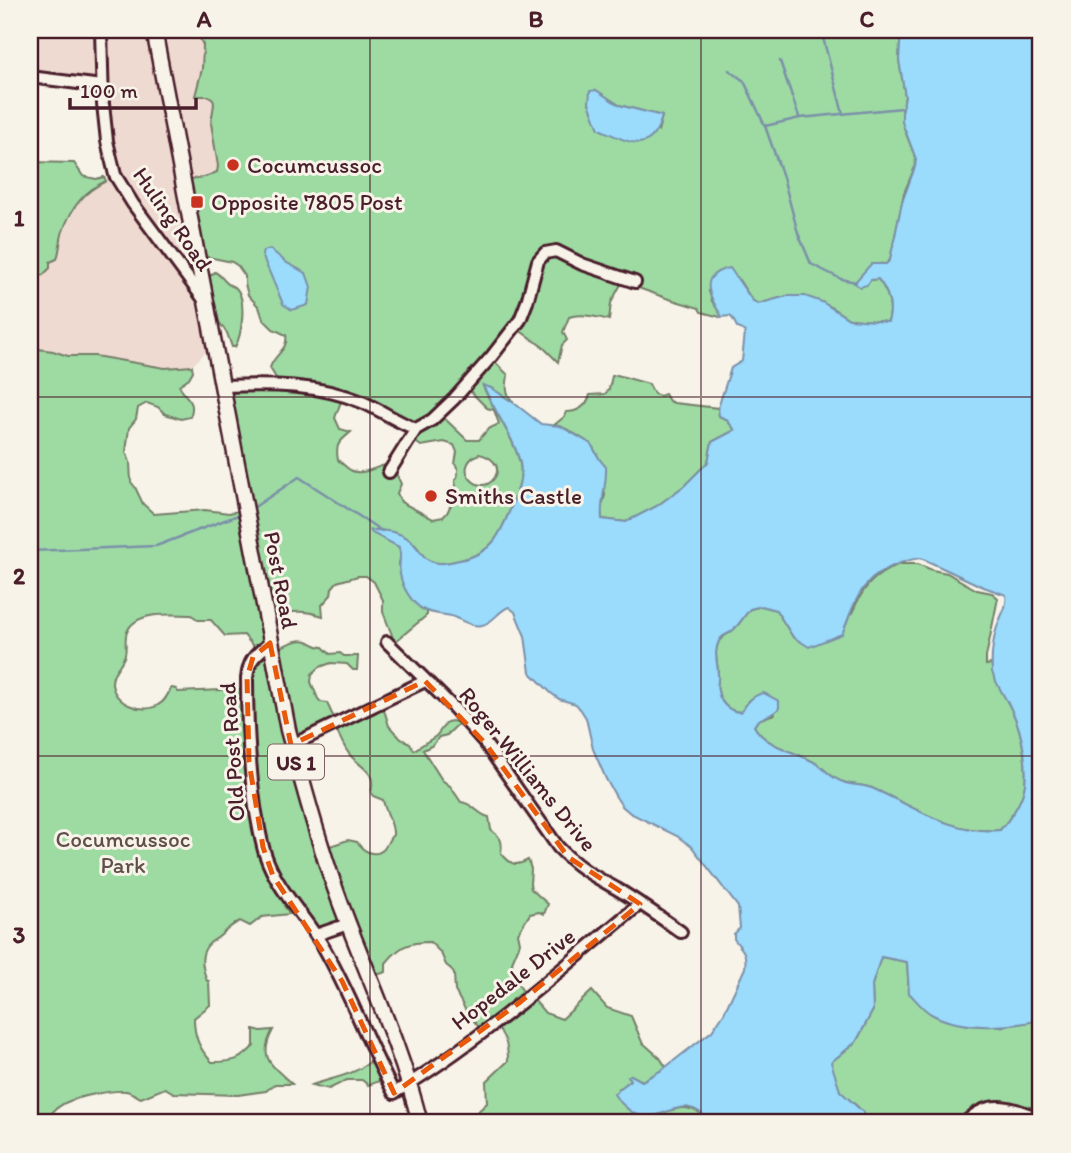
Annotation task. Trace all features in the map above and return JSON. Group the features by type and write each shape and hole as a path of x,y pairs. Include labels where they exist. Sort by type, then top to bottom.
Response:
{"main road":[{"name":"Post Road","path":"154,30 270,643 292,745 307,805 325,860 387,1018 420,1123"}],"street":[{"name":"Huling Road","path":"101,30 107,141 116,175 138,212 206,303"},
{"path":"30,77 102,86"},
{"path":"389,472 415,429 432,420 461,391 520,320 538,261 545,253 556,251 582,264 635,282"},
{"path":"223,386 285,386 326,391 361,402 415,429"},
{"name":"Roger Williams Drive","path":"387,642 485,743 558,847 568,857 593,877 616,888 681,932"},
{"name":"Old Post Road","path":"270,643 253,657 247,678 249,762 259,831 266,857 284,893 316,935 342,981 394,1093 409,1084"},
{"path":"292,745 425,681"},
{"name":"Hopedale Drive","path":"409,1084 519,1003 640,904"},
{"path":"316,935 348,924"},
{"path":"965,1123 978,1112 1002,1107 1041,1119"}],"highlighted area":[{"path":"270,643 291,745 425,681 485,743 568,857 640,904 519,1003 394,1093 342,981 273,876 263,847 249,762 247,678 253,657"}],"shaded area":[{"path":"30,30 196,30 203,45 202,69 195,95 210,96 213,99 211,123 218,166 217,172 205,177 183,180 211,347 192,366 165,368 95,356 68,356 30,348 30,279 43,275 49,262 59,251 63,232 82,196 115,175 102,86 30,76"}],"green space":[{"name":"Cocumcussoc Park","path":"196,30 901,30 899,60 905,96 902,113 905,131 916,159 915,167 904,193 890,260 886,264 871,267 860,278 878,279 882,284 890,305 888,322 849,319 829,306 787,296 758,304 752,300 737,277 709,291 722,316 720,317 622,282 611,303 609,320 584,315 569,317 563,332 567,340 562,345 558,362 543,347 516,328 493,360 508,375 507,390 514,403 483,386 514,445 521,469 516,495 504,525 494,541 471,557 439,563 425,558 415,544 402,535 371,530 399,547 399,564 421,609 427,611 427,615 390,646 392,635 383,612 383,600 374,582 366,576 337,582 322,605 323,616 297,612 269,618 279,648 304,640 323,647 330,654 358,656 357,670 347,664 331,663 312,674 311,682 318,699 327,703 337,725 380,705 389,726 401,739 410,743 414,750 436,736 447,722 459,723 447,735 439,737 433,745 423,750 442,780 450,786 461,802 489,817 491,830 500,840 504,857 516,864 528,860 531,889 548,904 544,914 530,914 518,933 520,943 512,962 514,979 545,1013 562,1019 592,991 607,1008 631,1016 642,1042 666,1067 642,1081 631,1075 626,1084 618,1089 627,1107 638,1116 647,1117 688,1108 699,1112 711,1123 442,1123 473,1116 487,1103 486,1082 508,1061 501,1032 494,1023 481,1030 466,1011 455,991 454,974 441,953 430,942 405,946 386,963 386,972 370,977 347,925 315,934 290,902 284,906 290,914 262,917 250,926 240,921 207,946 202,960 205,976 209,981 210,1005 194,1018 198,1042 212,1062 231,1061 244,1055 254,1046 254,1029 273,1030 268,1040 269,1061 292,1084 275,1084 266,1091 238,1095 174,1093 165,1088 141,1098 126,1091 102,1093 82,1097 58,1107 46,1123 30,1123 30,348 68,356 95,356 165,368 192,366 193,371 189,378 179,385 191,403 190,417 181,419 165,414 158,407 147,403 138,408 136,419 129,428 126,452 130,462 131,482 143,504 154,514 205,510 229,513 244,510 222,386 279,383 270,368 286,340 286,335 273,329 263,319 259,307 248,295 245,276 238,266 232,262 203,256 182,180 205,177 217,172 218,166 211,123 213,99 209,96 195,96 202,69 203,45","holes":["596,90 619,105 662,116 658,131 589,103","468,389 487,408 494,410 499,424 488,429 479,440 467,440 441,415","343,396 414,430 410,438 421,446 444,442 454,445 457,452 457,492 447,513 443,517 433,519 401,502 397,493 401,484 392,464 362,472 346,467 338,460 337,450 341,441 351,432 340,429 335,418","479,454 491,459 497,469 495,477 482,485 470,479 467,466","192,615 198,620 211,620 225,636 244,635 257,651 243,689 178,692 171,688 163,702 151,708 129,705 117,696 112,683 125,654 127,632 138,620 146,617","336,729 348,752 370,775 371,793 383,800 393,835 383,850 375,853 365,850 357,842 348,840 321,849 293,748"]},
{"path":"30,162 74,163 83,176 96,179 104,177 106,181 85,195 74,208 63,231 57,259 50,262 50,268 43,275 30,279"},
{"path":"215,272 236,288 241,300 241,326 235,347 232,347 219,322 210,282 210,276"},
{"path":"612,376 649,384 654,394 665,394 669,401 674,403 718,408 719,416 726,419 735,430 712,442 708,462 684,486 657,506 626,522 602,519 601,509 605,495 600,460 591,444 560,426 553,426 566,412 581,408 590,395 605,394"},
{"path":"899,564 918,564 947,573 998,598 986,665 992,664 997,683 1016,721 1022,741 1026,775 1019,803 1000,830 950,824 870,787 839,781 817,764 774,744 759,733 754,726 758,720 774,714 750,699 741,712 733,710 726,706 719,695 717,645 735,629 750,609 762,606 776,610 793,637 852,613 870,583"},
{"path":"881,957 907,962 909,993 998,1027 1041,1020 1041,1123 863,1123 862,1112 838,1088 831,1062 856,1042 873,1010 872,985"},
{"path":"375,1056 385,1079 368,1085 362,1080 347,1080 329,1089 312,1085 355,1071"}],"water":[{"path":"901,30 1041,30 1041,1020 987,1026 958,1024 945,1020 926,1011 909,993 907,962 881,957 872,985 873,1010 856,1042 831,1062 840,1091 863,1112 863,1123 711,1123 700,1112 689,1108 640,1116 629,1110 614,1094 630,1080 628,1076 642,1081 662,1070 712,1031 724,1013 745,968 745,955 734,939 734,934 740,928 738,907 692,847 622,806 593,749 586,718 581,710 576,704 559,699 530,672 525,636 515,612 509,607 486,624 478,626 424,610 408,595 403,584 399,547 370,530 402,535 426,558 439,563 471,557 494,541 504,525 516,495 521,469 514,444 483,385 514,403 541,424 560,426 591,444 606,467 602,519 626,522 657,506 684,486 708,462 712,442 735,430 726,419 719,416 718,408 731,368 742,361 745,332 737,327 730,316 720,317 712,300 710,280 720,271 730,268 752,300 758,304 787,296 805,296 822,302 849,319 888,322 889,299 878,279 860,287 854,283 871,264 886,264 890,260 902,202 915,167 916,159 902,122 905,96 899,60","holes":["921,558 1006,595 1005,607 994,638 992,672 1016,719 1022,740 1026,774 1021,798 1000,830 950,824 870,787 839,781 817,764 774,744 759,733 754,726 779,708 779,701 764,693 760,694 753,697 741,712 737,712 729,709 719,695 717,645 722,637 735,629 750,609 762,606 776,610 793,637 809,647 842,634 863,589 878,574 899,563"]},
{"path":"596,90 619,105 662,116 657,129 645,142 637,143 599,129 589,103 590,91"},
{"path":"270,249 287,263 306,273 311,287 308,305 292,310 283,304 262,255 263,251"}],"waterway":[{"path":"821,30 843,114"},
{"path":"780,61 799,117"},
{"path":"729,70 744,81 765,126 783,177 798,233 811,264 841,279 856,282"},
{"path":"765,126 800,118 902,108"},
{"path":"250,510 299,477 382,531"},
{"path":"30,551 156,546 241,514"}],"place":[{"name":"Cocumcussoc","path":"233,165"},
{"name":"Opposite 7805 Post","path":"197,202"},
{"name":"Smiths Castle","path":"431,496"}]}
